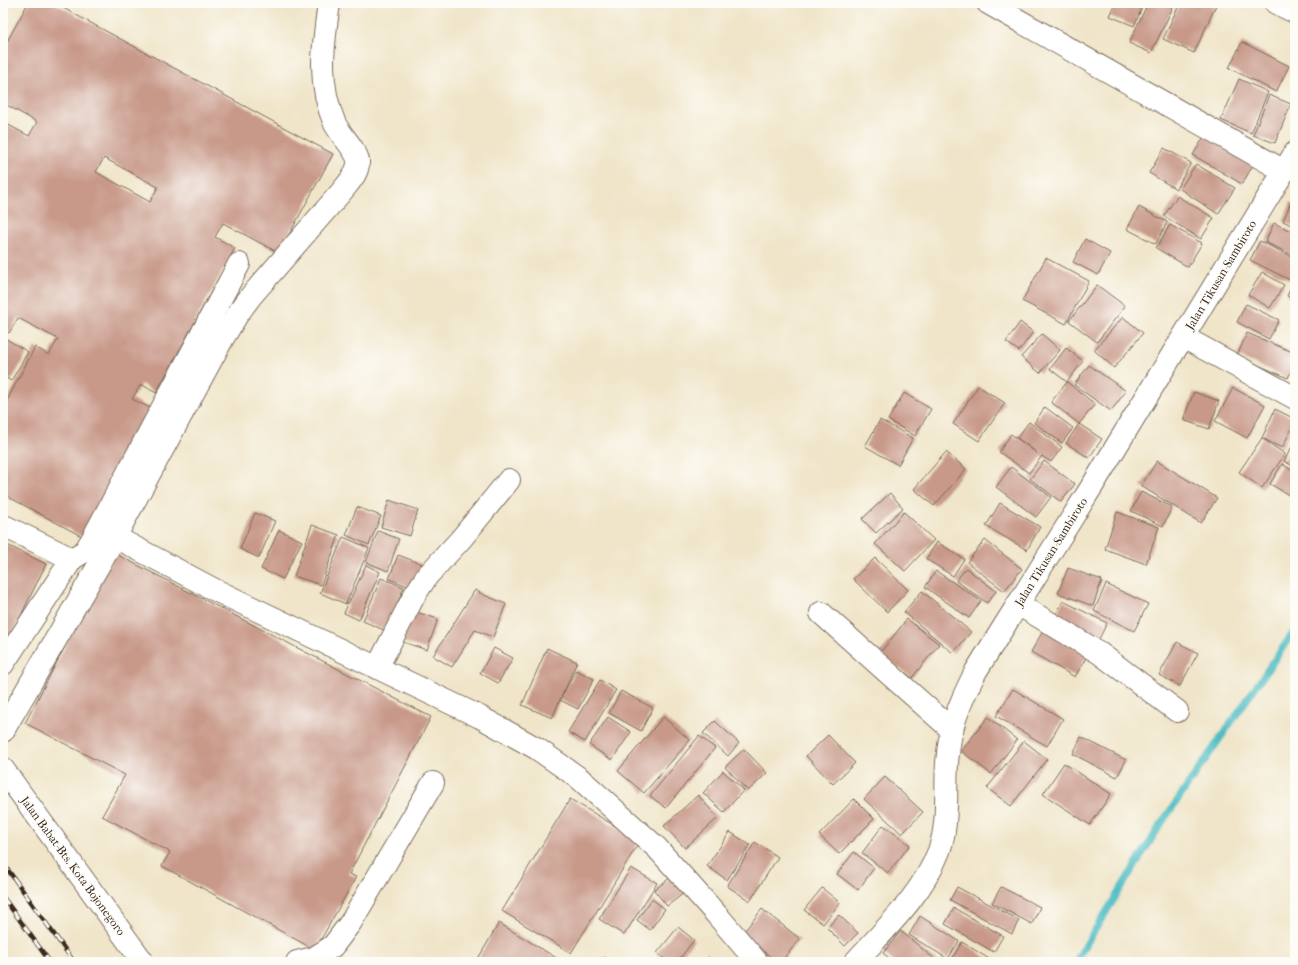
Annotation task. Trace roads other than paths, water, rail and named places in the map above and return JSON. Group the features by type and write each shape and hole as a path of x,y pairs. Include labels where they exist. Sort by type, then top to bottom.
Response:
{"main road":[{"path":"3,731 115,537 237,315 251,296 344,190 356,174 358,158 336,126 329,108 323,84 322,66 328,3"},
{"path":"988,3 1289,162"},
{"path":"1276,3 1295,12"},
{"name":"Jalan Tikusan-Sambiroto","path":"855,962 910,901 926,877 939,850 946,821 947,763 952,730 965,694 976,671 1183,337 1289,162"},
{"path":"3,664 72,558 85,551 93,538 239,264"},
{"path":"1183,337 1295,398"},
{"path":"377,668 414,596 427,576 453,548 509,480"},
{"path":"3,527 6,527 72,558"},
{"path":"115,537 213,589 480,717 536,748 579,778 657,848 757,962"},
{"path":"1018,604 1098,652 1177,711"},
{"path":"821,613 952,730"},
{"name":"Jalan Babat-Bts. Kota Bojonegoro","path":"3,769 143,962"},
{"path":"297,962 314,958 333,946 351,922 433,783"}],"waterway":[{"path":"1075,962 1161,824 1295,630"}],"railway":[{"path":"3,863 74,962"},
{"path":"3,897 50,962"}]}
